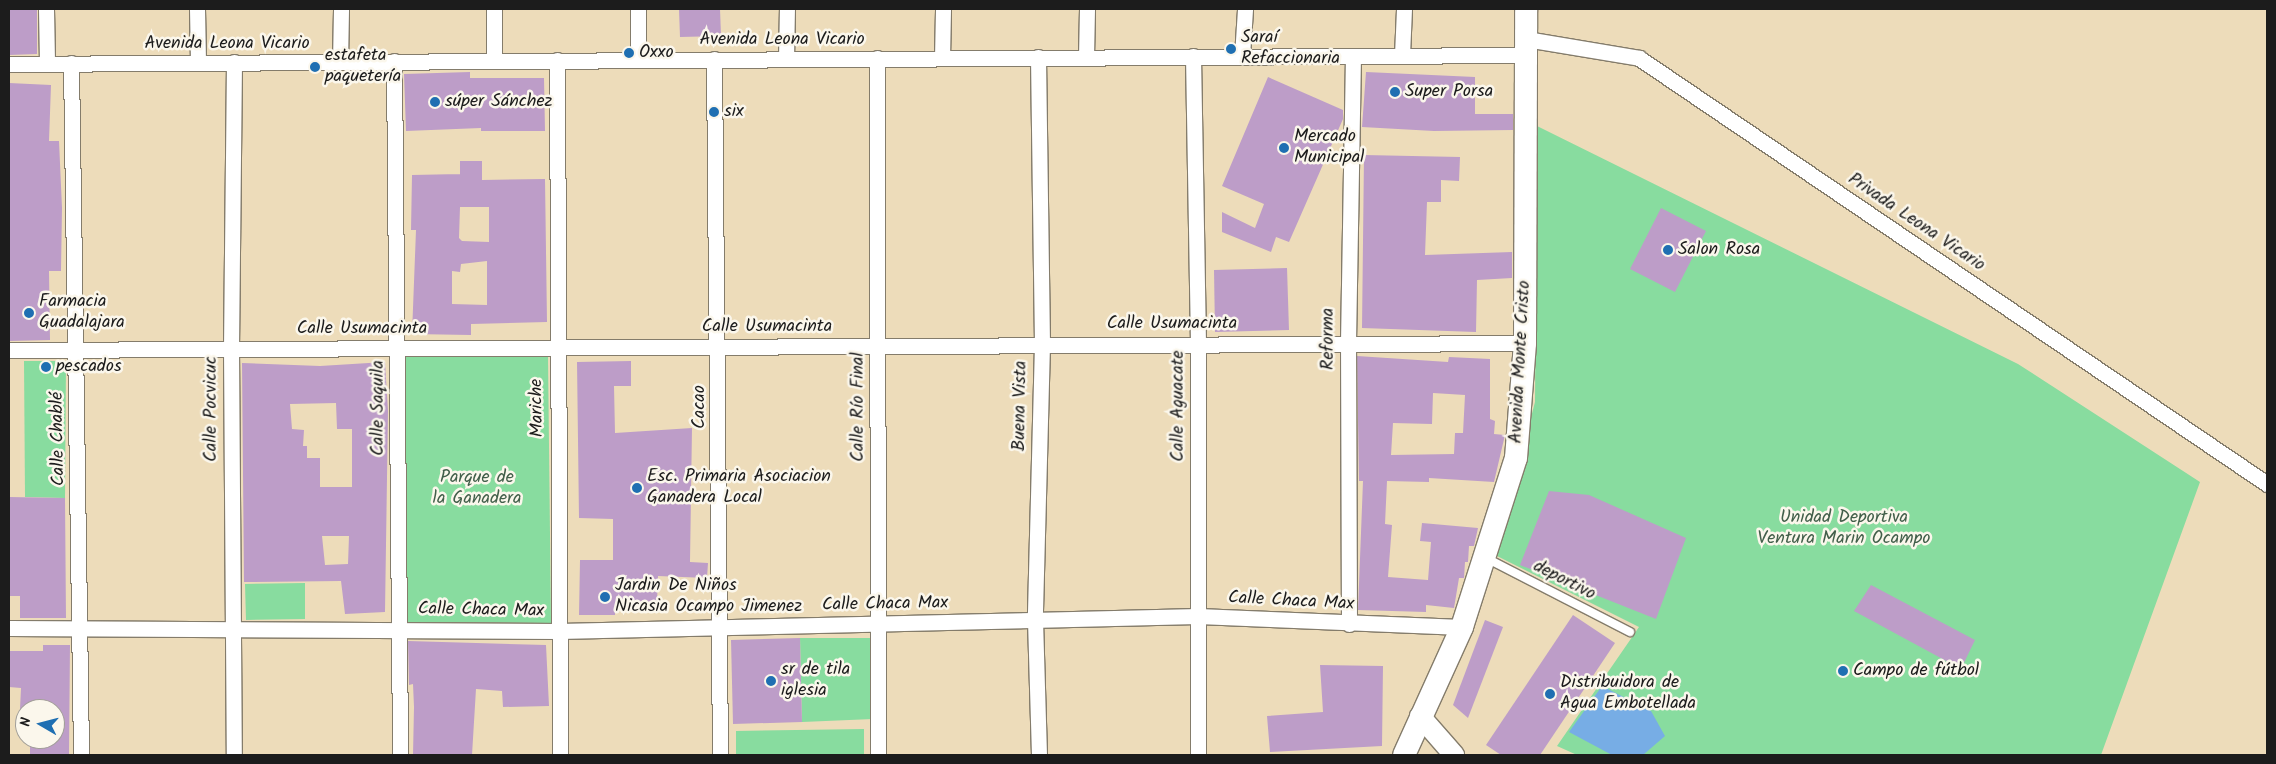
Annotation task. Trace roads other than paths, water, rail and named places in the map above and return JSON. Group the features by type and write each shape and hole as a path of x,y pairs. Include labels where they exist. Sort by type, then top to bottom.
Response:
{"main road":[{"name":"Avenida Monte Cristo","path":"1404,755 1462,626 1516,458 1526,343 1526,9"}],"street":[{"path":"46,9 47,63"},
{"path":"197,9 198,62"},
{"path":"340,62 341,9"},
{"path":"494,9 494,61"},
{"path":"638,9 638,60"},
{"path":"786,59 787,9"},
{"path":"942,58 943,9"},
{"path":"1086,57 1087,9"},
{"path":"1242,56 1245,9"},
{"path":"1402,55 1404,9"},
{"name":"Avenida Leona Vicario","path":"9,64 1353,56 1402,55 1526,47"},
{"name":"Privada Leona Vicario","path":"1526,47 1639,58 2267,484"},
{"name":"Calle Aguacate","path":"1193,56 1198,343 1198,755"},
{"name":"Reforma","path":"1349,624 1348,342 1353,56"},
{"name":"Calle Río Final","path":"877,58 878,755"},
{"name":"Buena Vista","path":"1038,58 1042,344 1035,620 1039,755"},
{"name":"Mariche","path":"557,60 556,347 560,755"},
{"name":"Cacao","path":"714,60 718,346 720,755"},
{"name":"Calle Saquila","path":"394,61 400,755"},
{"name":"Calle Pocvicuc","path":"234,62 231,349 234,755"},
{"name":"Calle Chablé","path":"72,63 81,755"},
{"name":"Calle Usumacinta","path":"9,350 1348,342 1526,343"},
{"name":"Calle Chaca Max","path":"9,628 399,628 559,631 1198,616 1349,624 1462,626"},
{"path":"1420,716 1454,755"}],"lane":[{"name":"deportivo","path":"1484,557 1630,632"}],"water":[{"path":"1602,686 1651,711 1665,736 1643,755 1612,755 1569,732"}],"place":[{"name":"Saraí Refaccionaria","path":"1231,49"},
{"name":"Oxxo","path":"629,53"},
{"name":"estafeta paquetería","path":"315,67"},
{"name":"Super Porsa","path":"1395,92"},
{"name":"súper Sánchez","path":"435,102"},
{"name":"six","path":"714,112"},
{"name":"Mercado Municipal","path":"1284,148"},
{"name":"Salon Rosa","path":"1668,250"},
{"name":"Farmacia Guadalajara","path":"29,313"},
{"name":"pescados","path":"46,367"},
{"name":"Esc. Primaria Asociacion Ganadera Local","path":"637,488"},
{"name":"Jardin De Niños Nicasia Ocampo Jimenez","path":"605,597"},
{"name":"Campo de fútbol","path":"1843,671"},
{"name":"sr de tila iglesia","path":"771,681"},
{"name":"Distribuidora de Agua Embotellada","path":"1550,694"}],"park label":[{"name":"Parque de la Ganadera","path":"477,489"},
{"name":"Unidad Deportiva Ventura Marin Ocampo","path":"1844,529"}]}
